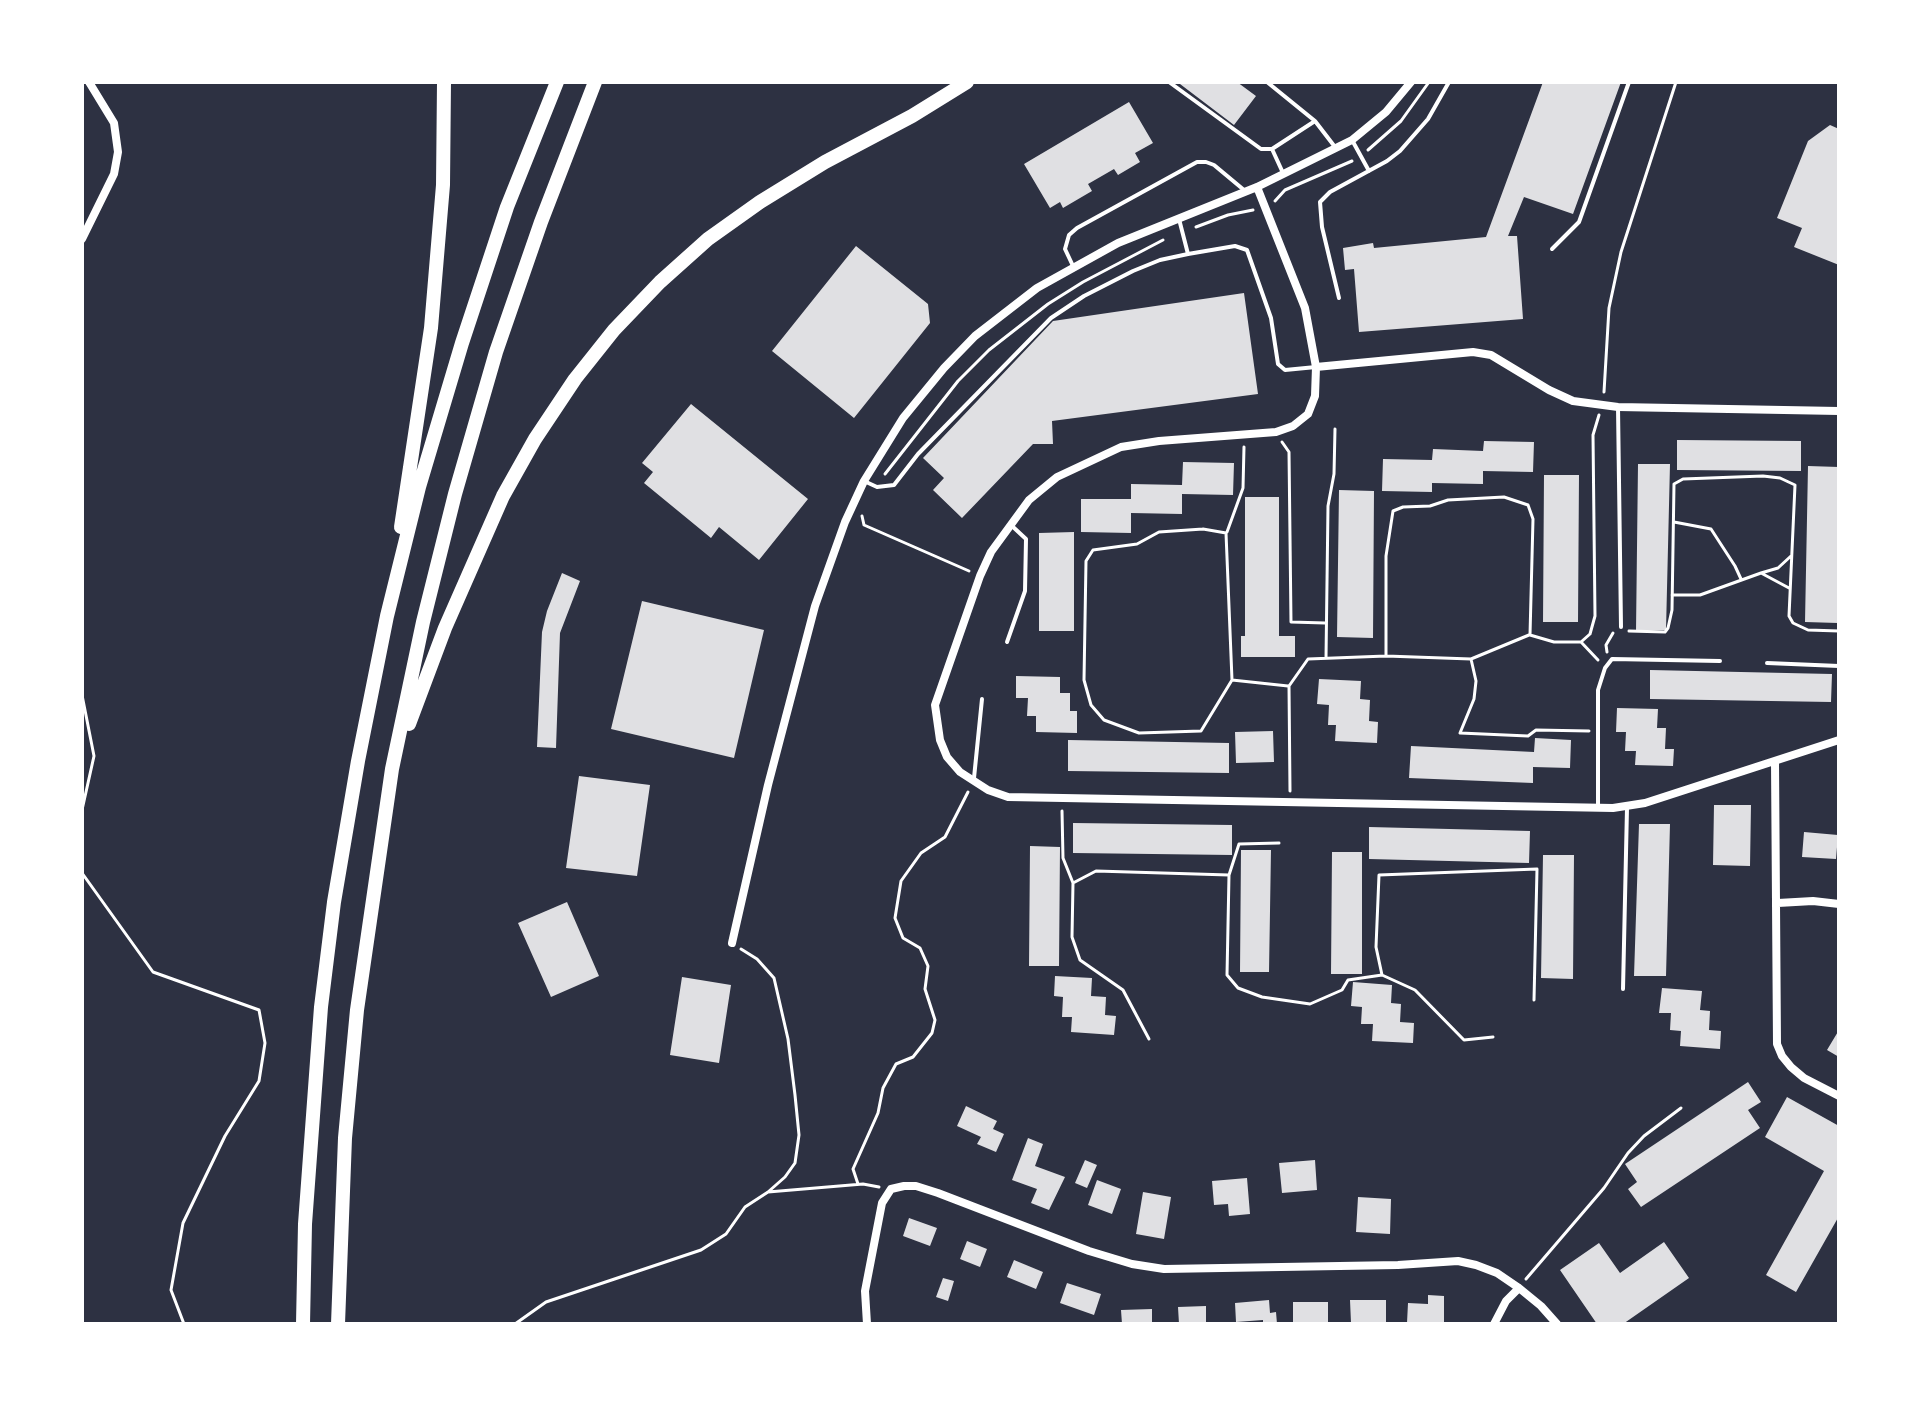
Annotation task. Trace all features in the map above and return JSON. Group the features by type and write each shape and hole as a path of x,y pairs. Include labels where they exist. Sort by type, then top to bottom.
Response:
{"highway":[{"path":"387,616 431,328 443,185 444,82"},
{"path":"303,1324 310,1141 325,977 334,902 358,761 387,616 419,487 462,343 507,207 557,82"},
{"path":"338,1324 344,1153 354,1038 392,769 423,622 496,352 541,222 595,82"},
{"path":"392,769 445,628 503,496 535,439 575,379 614,330 660,282 708,239 760,202 967,82"}],"street":[{"path":"82,239 114,174 118,152 114,123 89,82"},
{"path":"732,943 768,785 815,606 845,522 864,481 903,418 975,336 1027,296 1073,266 1118,243 1257,187 1336,149 1386,112 1408,83"},
{"path":"1257,187 1305,308 1316,367 1315,396 1308,414 1293,426 1276,432 1121,447 1057,477 1029,500 991,552 935,705 940,740 947,757 960,772 988,790 1008,797 1598,809 1627,807 1839,740"},
{"path":"1316,367 1473,352 1491,355 1573,401 1618,407 1839,411"},
{"path":"1775,762 1777,1044 1782,1056 1804,1078 1839,1096"},
{"path":"1778,903 1813,901 1839,904"},
{"path":"867,1324 865,1291 882,1203 891,1189 916,1186 1132,1264 1164,1269 1458,1261 1497,1273 1541,1306 1557,1324"},
{"path":"1494,1324 1506,1301 1519,1288"}],"lane":[{"path":"1169,82 1261,149 1272,149 1315,121"},
{"path":"1267,82 1315,121 1336,149"},
{"path":"1339,298 1322,227 1320,202 1330,192 1394,156 1415,136 1449,82"},
{"path":"1552,249 1579,222 1629,82"},
{"path":"1352,140 1369,171"},
{"path":"1272,149 1283,173"},
{"path":"1073,266 1065,249 1069,235 1077,228 1197,162 1214,165 1246,191"},
{"path":"1179,219 1188,254"},
{"path":"864,481 877,487 894,485 918,454 1051,318 1084,296 1160,260 1235,246 1247,250 1271,318 1280,368 1316,367"},
{"path":"1618,407 1621,627"},
{"path":"1007,642 1025,591 1026,539 1010,524"},
{"path":"1598,809 1598,690 1605,668 1611,661 1720,661"},
{"path":"1767,663 1839,666"},
{"path":"973,781 982,699"},
{"path":"1623,989 1627,807"}],"path":[{"path":"877,487 917,430 958,381 989,350 1048,304 1126,257 1228,215 1265,207 1276,201 1285,190 1328,173 1360,155 1401,121 1429,82"},
{"path":"1290,803 1289,686 1308,659 1386,656 1471,659 1530,635 1554,642 1581,642 1590,634 1595,616 1593,435 1603,405 1609,308 1621,252 1676,82"},
{"path":"1326,658 1328,506 1334,474 1335,429"},
{"path":"1276,432 1289,452 1291,622 1326,623"},
{"path":"1226,533 1203,529 1159,532 1137,544 1093,550 1086,561 1084,680 1091,705 1104,720 1139,733 1201,731 1232,680 1226,533 1243,488 1244,435"},
{"path":"1611,661 1606,645 1610,635 1621,627 1631,632 1665,632 1668,628 1672,595 1674,484 1677,481 1780,478 1795,485 1789,616 1793,623 1808,630 1839,631"},
{"path":"1386,656 1386,556 1393,511 1448,500 1504,497 1528,505 1533,519 1530,635"},
{"path":"864,510 864,525 980,576"},
{"path":"1674,522 1711,529 1742,581"},
{"path":"1672,595 1700,595 1778,568 1791,556"},
{"path":"1761,573 1789,588"},
{"path":"1581,642 1605,668"},
{"path":"1471,659 1476,681 1474,699 1460,733 1528,736 1536,730 1598,731"},
{"path":"1232,680 1289,686"},
{"path":"82,695 94,756 82,810"},
{"path":"858,1184 853,1169 878,1113 883,1088 896,1064 913,1057 932,1033 935,1020 925,989 928,966 920,948 903,938 895,918 901,881 921,853 945,837 973,781"},
{"path":"1062,799 1063,858 1073,883 1072,937 1080,960 1123,990 1149,1039"},
{"path":"1279,843 1239,844 1229,875 1227,975 1238,988 1262,997 1310,1004 1342,990 1348,980 1382,975 1415,990 1464,1040 1493,1037"},
{"path":"1382,975 1376,947 1379,875 1537,869 1534,1000"},
{"path":"1073,883 1096,871 1229,875"},
{"path":"82,873 153,972 259,1010 265,1043 259,1081 225,1136 183,1223 171,1290 184,1324"},
{"path":"515,1324 546,1302 701,1250 726,1234 745,1207 768,1192 795,1163 799,1135 788,1039 774,978 757,959 732,943"},
{"path":"1519,1288 1604,1188 1628,1153 1644,1136 1681,1108"},
{"path":"768,1192 858,1184 891,1189"}],"building":[{"path":"1181,82 1237,82 1256,96 1234,125"},
{"path":"1543,82 1621,82 1573,214 1524,197 1508,236 1517,236 1523,319 1359,332 1354,269 1345,270 1343,248 1373,243 1374,248 1486,237"},
{"path":"1129,102 1153,143 1135,153 1140,162 1118,175 1114,169 1088,184 1092,191 1063,208 1060,202 1050,208 1024,164"},
{"path":"1830,125 1839,129 1839,265 1794,247 1802,228 1777,218 1808,141"},
{"path":"856,246 928,304 930,323 854,418 772,351"},
{"path":"1244,293 1258,394 1052,421 1053,444 1033,444 962,518 933,490 944,478 923,458 1053,321"},
{"path":"691,404 808,499 759,560 719,527 711,538 644,483 653,472 642,463"},
{"path":"1677,440 1801,441 1801,471 1677,470"},
{"path":"1484,441 1534,442 1533,472 1483,471 1483,484 1432,483 1432,492 1382,491 1383,459 1432,460 1433,449 1483,451"},
{"path":"1183,462 1234,463 1233,495 1182,494 1182,514 1131,513 1131,533 1081,532 1081,499 1131,499 1131,484 1182,485"},
{"path":"1638,464 1670,464 1666,630 1636,631"},
{"path":"1808,466 1839,467 1838,623 1805,622"},
{"path":"1544,475 1579,475 1578,622 1543,622"},
{"path":"1339,490 1374,491 1373,638 1337,637"},
{"path":"1245,497 1279,497 1279,636 1295,636 1295,657 1241,657 1241,636 1245,636"},
{"path":"1074,532 1074,631 1039,631 1039,533"},
{"path":"562,573 580,581 560,633 556,748 537,747 542,632"},
{"path":"642,601 764,630 734,758 611,729"},
{"path":"1650,670 1832,674 1831,702 1650,699"},
{"path":"1016,676 1060,677 1060,693 1070,693 1070,711 1077,711 1077,733 1036,732 1036,716 1027,716 1028,698 1016,698"},
{"path":"1319,679 1361,681 1360,699 1370,700 1369,721 1378,722 1377,743 1335,741 1336,725 1328,725 1329,705 1317,704"},
{"path":"1617,708 1658,709 1657,728 1666,728 1665,749 1674,749 1673,766 1635,765 1636,751 1625,751 1626,732 1616,732"},
{"path":"1273,731 1274,762 1236,763 1235,732"},
{"path":"1535,738 1571,740 1570,768 1533,767 1533,783 1409,778 1411,746 1534,752"},
{"path":"1068,740 1229,743 1229,773 1068,771"},
{"path":"579,776 650,785 637,876 566,868"},
{"path":"1714,805 1751,805 1750,866 1713,865"},
{"path":"1073,823 1232,825 1232,855 1073,853"},
{"path":"1639,824 1670,824 1666,976 1634,976"},
{"path":"1369,827 1530,831 1529,863 1369,859"},
{"path":"1804,832 1838,835 1836,859 1802,857"},
{"path":"1030,846 1060,847 1059,966 1029,966"},
{"path":"1241,850 1271,850 1269,972 1240,972"},
{"path":"1332,852 1362,852 1362,974 1331,974"},
{"path":"1543,855 1574,855 1573,979 1541,978"},
{"path":"567,902 599,976 551,997 518,923"},
{"path":"1055,976 1092,978 1091,996 1106,997 1105,1015 1116,1016 1114,1035 1071,1032 1072,1017 1062,1017 1063,997 1054,996"},
{"path":"682,977 731,985 719,1063 670,1055"},
{"path":"1353,982 1392,985 1391,1003 1401,1004 1400,1022 1414,1023 1413,1043 1372,1041 1373,1024 1361,1024 1362,1007 1351,1006"},
{"path":"1662,988 1702,991 1700,1010 1710,1011 1709,1030 1721,1031 1720,1049 1680,1046 1681,1031 1670,1030 1671,1013 1659,1013"},
{"path":"1839,1030 1839,1057 1827,1050"},
{"path":"1748,1082 1761,1102 1748,1110 1760,1128 1641,1207 1628,1189 1637,1182 1625,1164"},
{"path":"1787,1097 1839,1126 1839,1216 1796,1292 1766,1275 1824,1171 1765,1137"},
{"path":"966,1106 997,1121 993,1129 1004,1134 996,1152 977,1144 981,1137 957,1126"},
{"path":"1028,1138 1043,1144 1035,1166 1065,1177 1049,1210 1031,1203 1037,1189 1012,1180"},
{"path":"1085,1160 1097,1165 1087,1188 1075,1183"},
{"path":"1315,1160 1317,1190 1282,1193 1279,1163"},
{"path":"1247,1178 1250,1214 1229,1216 1228,1204 1214,1205 1212,1181"},
{"path":"1097,1180 1121,1189 1112,1214 1088,1205"},
{"path":"1143,1192 1171,1197 1164,1239 1136,1234"},
{"path":"1358,1197 1391,1199 1390,1234 1356,1232"},
{"path":"909,1218 937,1228 930,1246 903,1236"},
{"path":"967,1241 987,1249 980,1267 960,1259"},
{"path":"1664,1242 1689,1278 1623,1324 1597,1324 1560,1270 1599,1243 1620,1273"},
{"path":"1014,1260 1043,1272 1036,1289 1007,1277"},
{"path":"943,1278 954,1281 948,1301 936,1297"},
{"path":"1067,1283 1101,1294 1094,1315 1060,1303"},
{"path":"1428,1295 1444,1296 1444,1323 1407,1323 1408,1303 1428,1304"},
{"path":"1269,1300 1270,1313 1276,1312 1277,1324 1263,1324 1263,1320 1236,1322 1235,1303"},
{"path":"1350,1300 1386,1300 1386,1322 1351,1323"},
{"path":"1293,1302 1328,1302 1328,1323 1293,1323"},
{"path":"1206,1306 1206,1324 1179,1324 1178,1307"},
{"path":"1152,1309 1152,1324 1122,1324 1121,1310"}]}
